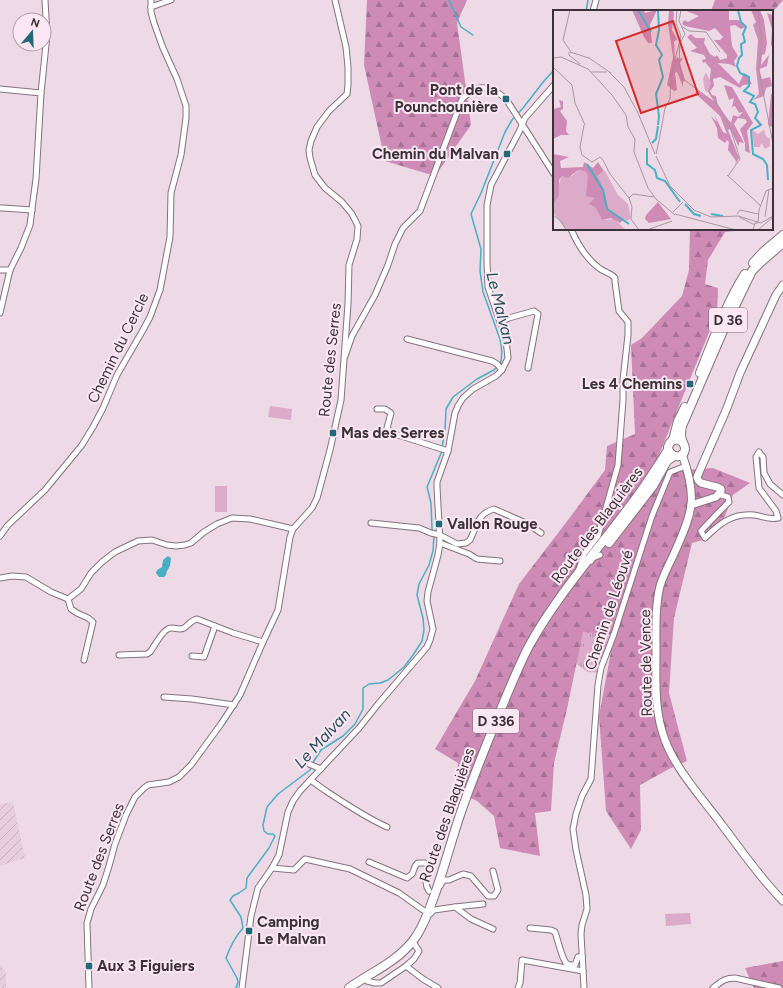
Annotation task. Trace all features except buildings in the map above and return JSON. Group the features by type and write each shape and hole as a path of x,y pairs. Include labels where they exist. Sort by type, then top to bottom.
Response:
{"main road":[{"name":"D 36","path":"673,440 678,421 686,407 718,329 741,279 756,259 783,235"},
{"name":"D 36","path":"682,442 682,426 723,331 752,271 783,243"},
{"path":"691,505 716,497 721,492 721,489 717,487 701,483 697,477 698,473 716,435 740,373 776,295 783,285"},
{"path":"676,454 684,452 685,446 678,439 673,440 668,444 676,454 686,464"},
{"name":"Route des Blaquières","path":"349,988 400,955 422,926 433,898 444,876 472,793 509,702 533,649 565,598 653,486 667,461 676,454"},
{"name":"Route des Blaquières","path":"358,988 406,956 424,932 433,898 444,876 450,848 468,793 490,734 518,670 539,629 585,563 648,482 676,454"},
{"name":"Route de Vence","path":"686,464 691,490 691,505 684,530 663,578 658,599 656,630 656,690 661,729 669,750 684,775 765,882 783,901"}],"street":[{"path":"0,313 10,270 30,225 36,179 41,93 47,36 45,0"},
{"name":"Chemin du Cercle","path":"0,536 8,525 45,490 82,445 99,414 117,375 150,317 160,290 170,237 171,193 181,155 186,118 186,106 177,79 154,23 151,0"},
{"path":"151,7 172,0"},
{"name":"Route des Serres","path":"89,988 87,924 91,909 103,885 115,844 126,815 135,797 148,784 169,782 179,777 191,765 209,742 240,695 278,610 290,537 293,529 312,508 317,498 330,450 340,400 348,304 349,265 357,239 358,226 352,214 342,202 324,188 315,175 309,150 317,127 329,111 347,94 348,66 346,47 335,0"},
{"path":"593,10 596,0"},
{"path":"242,988 253,906 258,888 279,855 288,812 293,801 319,768 359,728 415,662 430,640 433,630 427,602 440,543 435,534 436,487 442,466 444,450 455,413 463,398 473,389 496,376 508,358 504,329 500,322 488,287 487,205 491,185 525,118 553,86"},
{"path":"344,358 352,336 375,295 395,244 403,228 420,211 463,98 473,90 481,87 498,92 506,98 553,172"},
{"path":"0,88 41,93"},
{"path":"0,208 32,210"},
{"path":"572,230 591,262 615,278 619,311 628,322 618,465 598,536 584,554 586,568 579,577 578,582"},
{"path":"0,270 10,270"},
{"path":"500,322 534,311 538,314 528,368"},
{"path":"406,339 492,362 500,368"},
{"path":"377,409 385,409 391,413 387,428 392,433 444,450"},
{"path":"721,492 721,495 728,497 729,502 701,531 705,538 726,520 741,516 754,515 771,519 778,518 776,511 759,488 756,457 759,452 763,457 764,473 770,484 783,495"},
{"name":"Chemin de Léouvé","path":"584,988 581,934 587,909 586,896 573,829 582,796 591,779 598,686 601,668 614,634 652,516 670,472 686,464"},
{"path":"371,523 419,528 457,544 466,543 470,540 479,520 488,511 494,509 528,524 541,533"},
{"path":"68,599 81,589 91,573 102,562 115,552 138,541 152,540 176,546 185,545 191,543 204,532 217,524 232,518 250,519 293,529"},
{"path":"440,543 469,554 477,559 500,561"},
{"path":"585,563 600,554"},
{"path":"0,578 12,576 26,577 51,592 68,599"},
{"path":"68,599 71,609 93,622 84,660"},
{"path":"119,655 147,654 150,652 164,631 168,629 179,630 194,619 263,642"},
{"path":"192,656 204,657 215,626"},
{"path":"164,697 234,705"},
{"path":"309,764 319,768"},
{"path":"311,780 368,818 387,827"},
{"path":"272,868 294,870 305,859 350,869 399,893 423,910"},
{"path":"369,862 407,878 412,874 418,863 426,864 429,866 430,871 426,884 433,898 455,907 471,919 493,929"},
{"path":"444,876 449,880 463,874 470,876 488,896 494,896 498,890 493,871"},
{"path":"455,907 483,904"},
{"path":"400,955 403,955 415,945 422,926"},
{"path":"530,928 551,930 555,932 563,957 569,965 575,964 578,957 582,956"},
{"path":"367,981 375,983 381,982 406,966 414,959 419,951 415,945"},
{"path":"518,988 522,960 583,972"},
{"path":"406,966 438,988"},
{"path":"713,988 725,979 730,978 779,988"}],"shaded area":[{"path":"13,802 25,858 0,866 0,804"},
{"path":"0,963 6,974 6,988 0,988"}],"green space":[{"path":"367,0 467,0 457,23 471,125 435,176 385,161 364,65"},
{"path":"715,0 783,0 773,12 773,10 711,10"},
{"path":"690,230 744,230 725,232 708,260 705,284 718,288 717,313 652,472 713,468 750,483 733,495 720,529 710,538 692,543 674,618 669,693 687,761 640,785 641,830 631,849 606,811 599,716 614,635 583,632 554,763 551,811 535,813 540,856 500,848 494,816 477,801 455,791 458,763 435,749 475,681 519,584 605,470 607,446 635,434 631,345 642,338 682,296 689,270"},
{"path":"270,406 292,409 291,420 268,417"},
{"path":"215,486 227,486 227,512 215,512"},
{"path":"580,628 598,630 614,639 602,673 587,672 577,664 576,643"},
{"path":"690,913 691,924 666,926 665,914"},
{"path":"783,961 783,988 754,988 745,968"}],"water":[{"path":"168,556 171,558 170,566 164,577 159,577 156,573 157,570 162,567 163,560"}],"waterway":[{"path":"449,0 461,27 473,35"},
{"name":"Le Malvan","path":"586,10 588,0"},
{"name":"Le Malvan","path":"500,365 502,355 501,342 483,292 480,271 481,249 471,214 505,132 512,120 553,71"},
{"name":"Le Malvan","path":"442,448 446,409 453,397 477,379 497,367"},
{"name":"Le Malvan","path":"433,532 431,503 427,487 442,451"},
{"name":"Le Malvan","path":"236,988 238,982 237,978 226,958 233,942 243,928 241,917 230,900 233,896 246,888 247,878 269,848 275,836 264,831 263,825 267,807 278,794 310,770 321,750 343,736 355,724 363,709 363,688 369,684 380,683 388,680 404,667 422,641 424,630 423,618 417,595 419,584 429,565 433,551 434,536"}],"place":[{"name":"Pont de la Pounchounière","path":"506,99"},
{"name":"Chemin du Malvan","path":"507,154"},
{"name":"Les 4 Chemins","path":"690,384"},
{"name":"Mas des Serres","path":"333,433"},
{"name":"Vallon Rouge","path":"439,524"},
{"name":"Camping Le Malvan","path":"249,931"},
{"name":"Aux 3 Figuiers","path":"89,966"}]}
